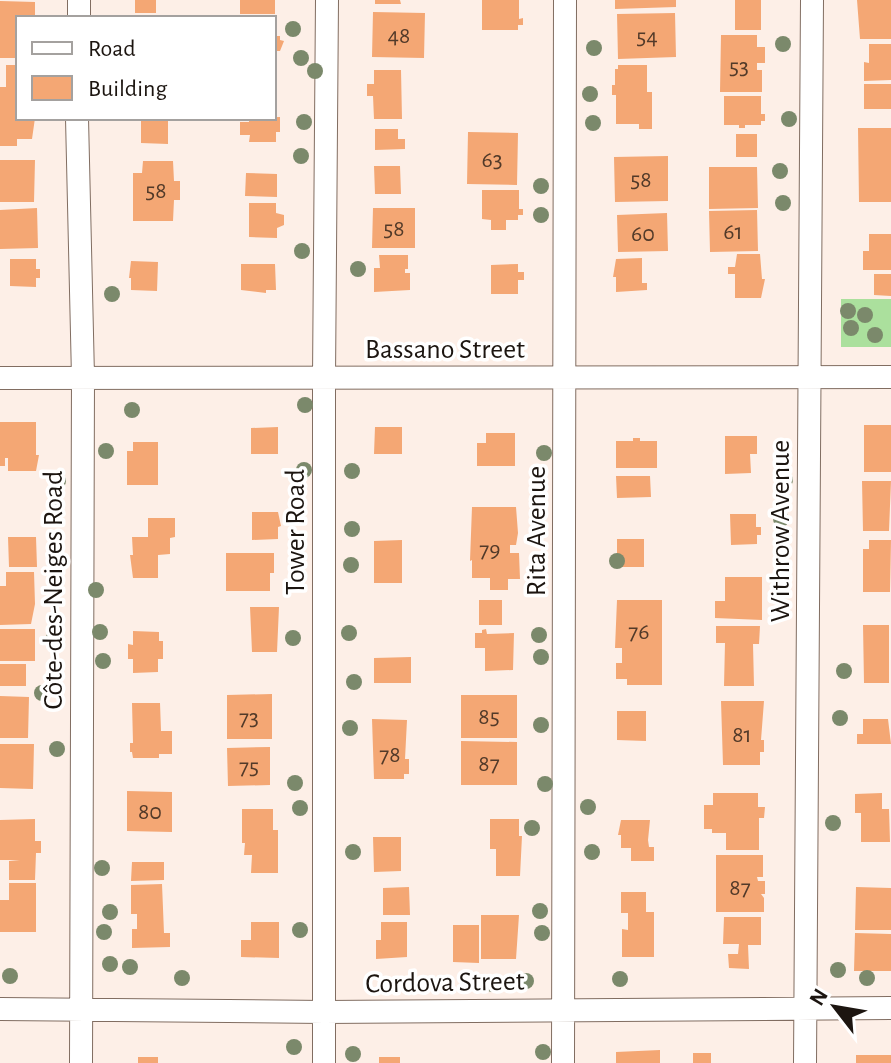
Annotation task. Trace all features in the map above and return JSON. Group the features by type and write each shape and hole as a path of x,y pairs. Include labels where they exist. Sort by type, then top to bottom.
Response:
{"street":[{"name":"Tower Road","path":"324,1063 327,0"},
{"name":"Rita Avenue","path":"563,1063 565,0"},
{"name":"Withrow Avenue","path":"805,1063 812,0"},
{"name":"Côte-des-Neiges Road","path":"77,120 83,377 81,1063"},
{"name":"Bassano Street","path":"0,378 891,377"},
{"name":"Cordova Street","path":"0,1009 324,1012 891,1008"}],"green space":[{"path":"841,299 891,299 891,347 841,347"}],"building":[{"path":"135,0 156,0 156,13 135,13"},
{"path":"240,0 275,0 275,14 240,14"},
{"path":"375,0 400,0 401,4 375,4"},
{"path":"482,0 519,0 519,19 523,18 523,25 518,25 518,30 482,30"},
{"path":"615,0 676,0 676,7 615,9"},
{"path":"735,0 761,0 761,30 735,30"},
{"path":"857,0 891,0 891,39 860,39"},
{"path":"0,1 35,2 35,16 16,16 16,58 0,58"},
{"path":"373,12 425,13 424,58 372,57"},
{"path":"675,13 676,57 618,59 617,14"},
{"path":"721,35 757,35 757,47 765,47 765,63 757,63 757,70 762,70 762,92 720,92"},
{"path":"276,36 284,41 280,51 276,51"},
{"path":"869,44 891,44 891,80 864,81 864,62 869,63"},
{"path":"6,65 16,65 16,120 35,120 32,139 17,139 17,146 0,146 0,87 6,87"},
{"path":"618,65 647,65 647,92 652,92 652,129 639,129 639,124 616,124 616,95 612,95 612,85 615,85"},
{"path":"374,70 401,70 402,119 374,119 373,96 367,96 367,84 374,84"},
{"path":"864,84 891,84 891,109 864,109"},
{"path":"724,96 761,96 761,114 765,114 765,121 761,121 761,125 745,125 745,128 724,125"},
{"path":"280,117 276,142 249,142 250,135 240,135 240,122 276,120"},
{"path":"141,120 168,120 168,144 141,143"},
{"path":"858,128 891,128 891,202 859,202"},
{"path":"375,129 398,129 398,139 405,139 405,149 375,150"},
{"path":"468,132 518,133 517,185 467,184"},
{"path":"736,134 757,134 757,157 736,157"},
{"path":"668,156 668,201 615,202 614,157"},
{"path":"0,160 35,160 34,202 0,202"},
{"path":"143,161 173,161 174,181 180,181 180,200 174,200 173,221 133,221 133,173 142,173"},
{"path":"374,166 400,166 401,194 375,194"},
{"path":"709,167 757,167 758,208 709,209"},
{"path":"246,173 277,174 277,197 245,196"},
{"path":"482,190 519,190 519,209 523,209 523,215 518,215 518,220 506,220 506,230 491,230 491,220 482,219"},
{"path":"249,203 276,203 276,213 284,215 284,225 277,228 277,238 249,237"},
{"path":"37,208 38,248 0,249 0,210"},
{"path":"373,208 415,208 415,248 372,248"},
{"path":"757,210 758,251 710,252 709,211"},
{"path":"667,213 668,251 618,252 617,215"},
{"path":"869,234 891,234 891,270 863,270 863,251 869,251"},
{"path":"737,254 760,254 762,279 765,279 761,298 735,298 735,274 728,274 728,267 735,267"},
{"path":"379,255 408,255 405,273 410,273 410,290 374,292 374,268 380,268"},
{"path":"642,258 642,283 647,283 647,290 616,292 616,277 613,277 616,259"},
{"path":"10,259 36,259 40,278 36,278 36,287 10,286"},
{"path":"131,261 158,262 157,291 131,290"},
{"path":"241,264 275,264 276,290 266,290 266,293 241,290"},
{"path":"518,264 518,272 524,272 524,280 518,280 518,294 491,294 491,265"},
{"path":"874,274 891,274 891,296 874,295"},
{"path":"0,422 36,422 36,455 39,455 36,471 8,471 8,458 5,458 5,466 0,466"},
{"path":"864,425 891,425 891,472 864,472"},
{"path":"278,427 278,454 251,454 251,428"},
{"path":"375,427 402,427 402,454 374,454"},
{"path":"486,433 515,433 515,466 477,466 477,443 486,443"},
{"path":"725,436 757,436 757,454 750,454 751,473 725,474"},
{"path":"633,438 657,441 657,468 616,468 616,441 633,441"},
{"path":"133,442 158,442 158,485 127,485 127,451 133,451"},
{"path":"616,476 650,476 651,497 617,498"},
{"path":"862,481 891,481 889,531 863,531"},
{"path":"472,507 516,507 518,533 516,545 510,545 510,553 519,553 520,579 508,579 508,590 490,590 490,578 472,578"},
{"path":"252,512 278,512 281,526 278,527 278,539 252,540"},
{"path":"730,514 756,514 756,527 761,527 757,544 731,545"},
{"path":"148,518 175,518 175,537 170,538 170,554 158,555 158,578 133,578 130,555 133,555 132,537 148,537"},
{"path":"8,537 36,537 37,567 9,567"},
{"path":"617,539 644,539 644,567 617,567"},
{"path":"402,540 402,583 374,583 374,541"},
{"path":"869,540 891,540 890,592 863,592 863,549 869,549"},
{"path":"226,553 274,553 270,591 226,591"},
{"path":"6,572 34,572 35,604 31,624 0,625 0,586 6,586"},
{"path":"725,577 762,577 762,620 715,618 715,601 725,601"},
{"path":"479,600 502,600 502,625 479,625"},
{"path":"617,600 662,600 662,685 627,685 627,679 616,679 616,663 622,663 622,648 615,648"},
{"path":"250,607 279,607 277,652 252,652"},
{"path":"863,625 889,625 889,683 864,683"},
{"path":"716,626 760,626 759,644 753,644 754,686 724,686 725,643 716,643"},
{"path":"0,629 35,629 35,661 0,661"},
{"path":"486,629 487,634 514,633 513,670 485,671 485,648 475,648 475,633"},
{"path":"133,631 159,632 159,641 163,641 163,659 158,659 158,672 133,673 133,659 128,659 128,644 133,645"},
{"path":"411,657 411,683 374,683 374,658"},
{"path":"0,664 26,664 26,686 0,686"},
{"path":"272,694 272,739 227,739 227,695"},
{"path":"461,695 517,695 517,738 461,738"},
{"path":"0,696 29,697 28,738 0,738"},
{"path":"721,701 764,701 761,740 764,740 764,752 760,752 760,765 723,765"},
{"path":"132,703 160,703 161,731 172,731 172,754 159,754 159,758 133,758 130,752 130,743 133,743"},
{"path":"617,711 646,711 646,741 617,740"},
{"path":"372,719 407,720 405,759 409,759 409,774 404,774 404,779 374,779"},
{"path":"863,719 888,719 891,744 857,744 857,734 863,734"},
{"path":"461,741 517,742 517,785 461,785"},
{"path":"0,744 34,744 33,789 0,788"},
{"path":"270,747 270,785 228,786 227,748"},
{"path":"127,791 172,792 172,832 127,831"},
{"path":"713,793 758,793 758,807 765,807 764,818 759,818 759,850 726,850 726,833 712,833 712,829 704,829 704,805 713,805"},
{"path":"882,793 882,809 889,809 890,842 861,842 861,813 855,813 855,794"},
{"path":"242,809 273,809 273,830 278,830 278,873 251,873 252,855 244,855 245,843 242,843"},
{"path":"35,819 35,841 41,841 41,853 36,853 35,880 9,880 9,861 20,860 0,860 0,820"},
{"path":"490,819 519,819 519,836 522,836 520,876 496,876 496,849 490,849"},
{"path":"621,820 650,820 648,840 649,847 654,847 654,861 631,861 631,848 621,848 621,835 618,835"},
{"path":"373,837 401,837 401,871 374,872"},
{"path":"716,855 763,855 763,877 757,877 758,881 765,881 765,894 761,894 764,912 716,912"},
{"path":"132,862 164,862 164,880 131,881"},
{"path":"9,883 36,883 36,932 0,932 0,900 9,900"},
{"path":"162,884 164,933 170,933 170,947 132,948 132,929 137,929 137,914 131,914 131,885"},
{"path":"409,887 410,915 383,915 383,888"},
{"path":"856,887 891,888 891,930 855,930"},
{"path":"621,892 646,892 646,912 654,912 654,957 622,957 622,929 628,930 628,913 621,913"},
{"path":"481,915 519,915 516,959 481,959"},
{"path":"724,917 761,917 761,945 748,945 749,969 729,968 728,954 738,954 739,944 723,944"},
{"path":"251,922 279,922 279,958 241,957 241,940 251,940"},
{"path":"381,922 407,922 407,957 376,959 376,940 381,940"},
{"path":"453,925 479,925 479,963 453,962"},
{"path":"855,933 891,934 891,971 854,971"},
{"path":"660,1050 660,1063 616,1063 616,1052"},
{"path":"693,1053 711,1053 711,1063 693,1063"},
{"path":"856,1055 891,1055 891,1063 856,1063"},
{"path":"138,1057 158,1057 158,1063 138,1063"},
{"path":"379,1057 400,1057 400,1063 379,1063"}]}
